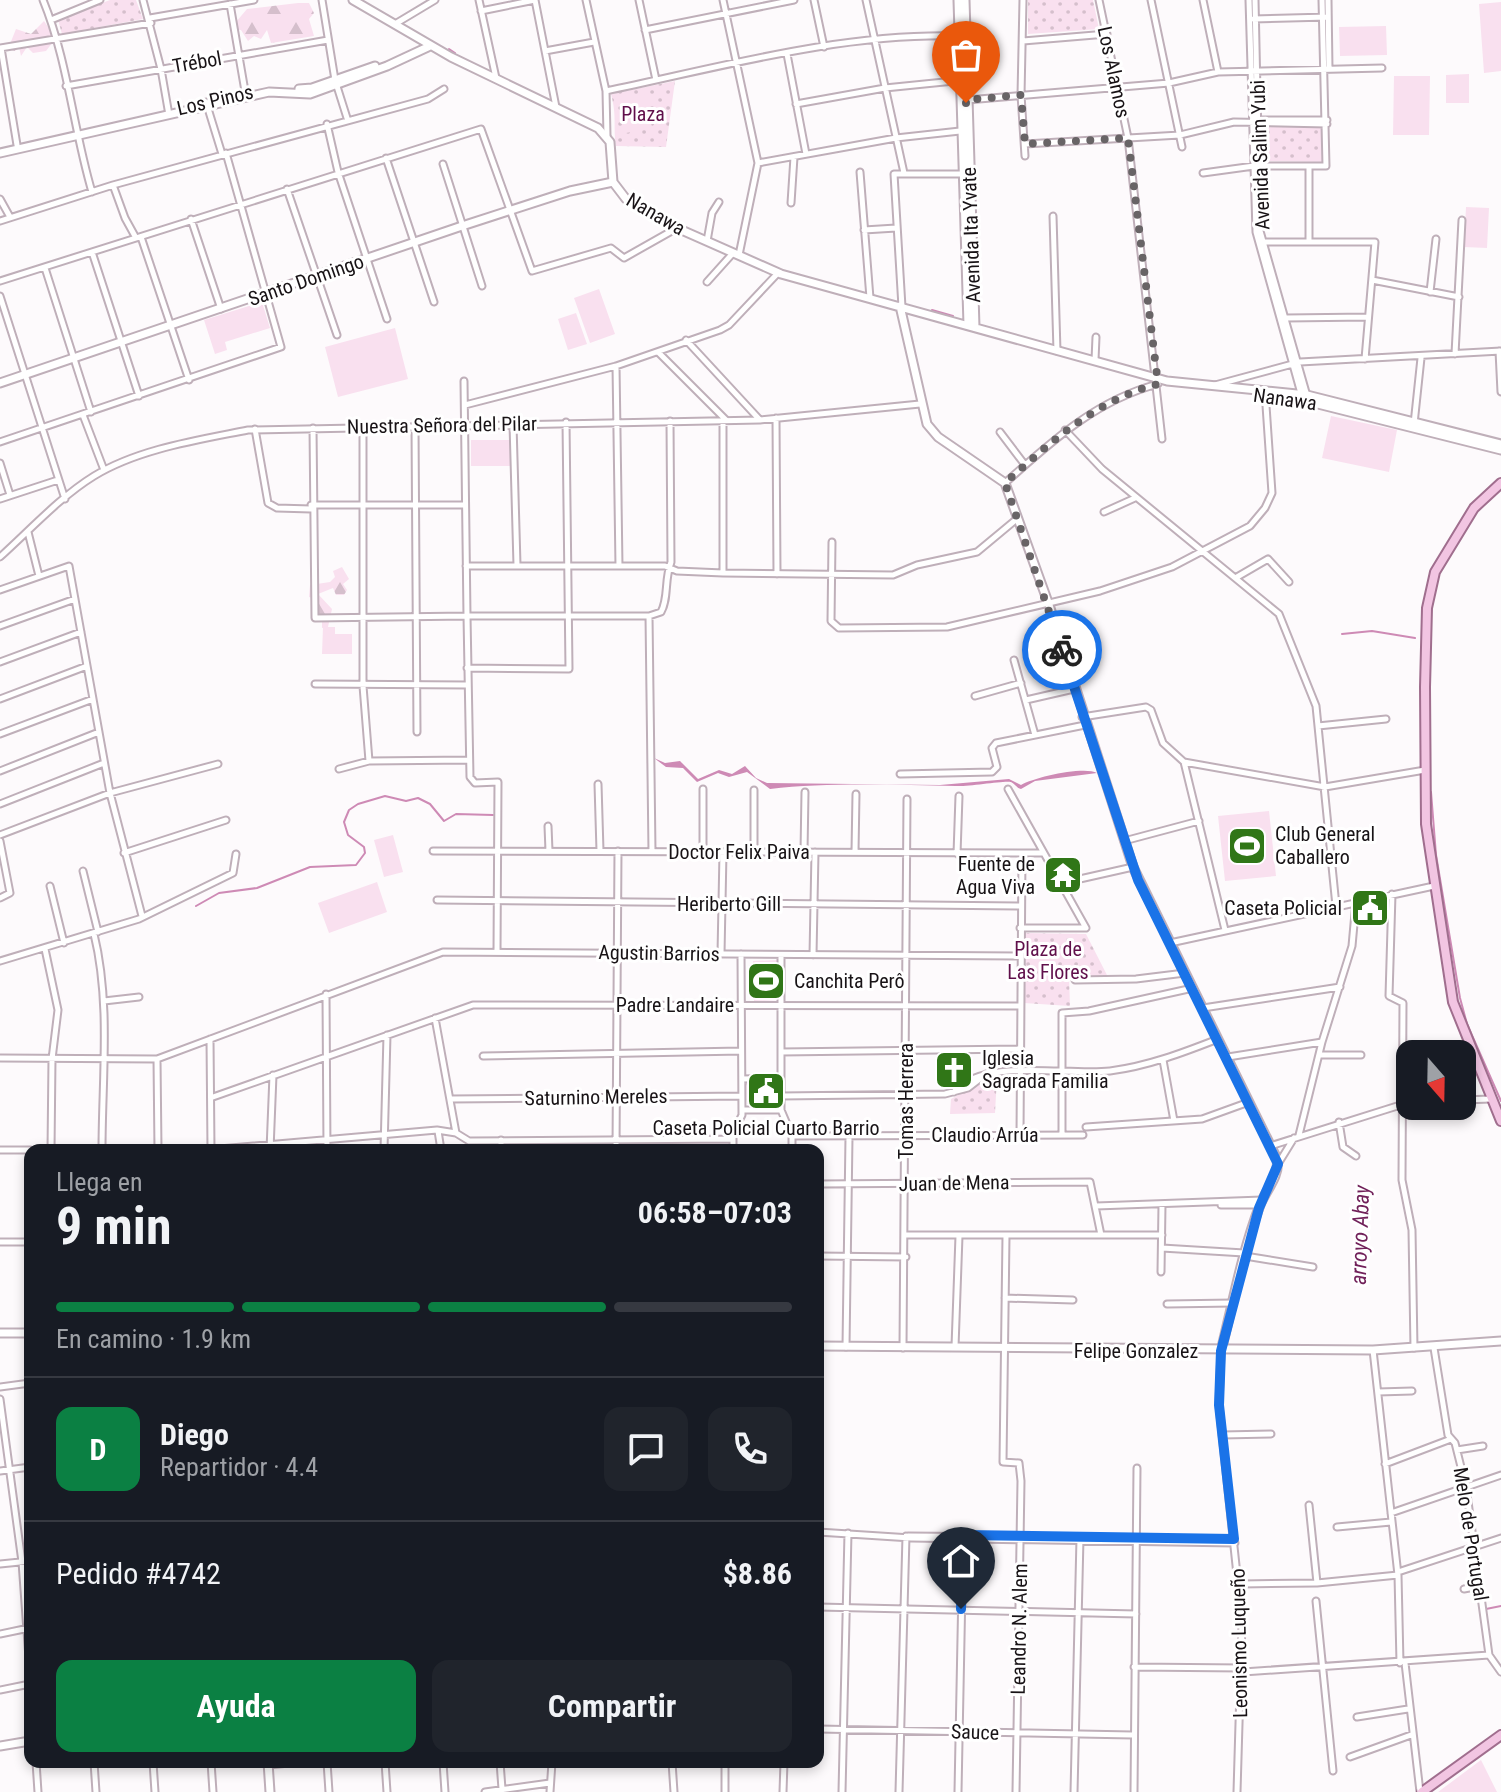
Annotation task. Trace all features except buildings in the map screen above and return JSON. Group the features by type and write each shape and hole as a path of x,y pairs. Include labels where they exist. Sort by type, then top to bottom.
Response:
{"main road":[{"path":"1501,483 1463,524 1435,572 1430,589 1426,621 1425,770 1426,824 1453,1002 1501,1121"},
{"path":"1421,1792 1501,1735"}],"street":[{"path":"43,0 58,40 75,134 92,192"},
{"path":"51,20 100,0"},
{"path":"143,0 161,69 168,113"},
{"path":"198,0 201,9"},
{"path":"17,145 0,48 58,40 253,0"},
{"path":"322,0 336,82 347,118"},
{"path":"353,0 427,44 556,107 607,136"},
{"path":"395,24 435,0"},
{"path":"479,0 496,78"},
{"path":"481,11 536,0 556,107"},
{"path":"586,0 606,91 607,136"},
{"path":"639,0 656,80"},
{"path":"707,282 736,254 758,163 723,0"},
{"path":"645,30 794,0"},
{"path":"814,0 824,47"},
{"path":"866,0 904,173"},
{"name":"Avenida Ita Yvate","path":"958,0 961,80 966,100 965,163 973,326"},
{"name":"Avenida Ita Yvate","path":"965,0 960,131 965,163 962,174 968,243"},
{"path":"1023,0 1021,95 1025,156"},
{"name":"Los Alamos","path":"1099,0 1128,138 1162,439"},
{"path":"1151,0 1182,147"},
{"path":"1203,0 1218,72"},
{"name":"Avenida Salim Yubi","path":"1252,0 1254,122 1261,242 1297,363"},
{"path":"1203,173 1256,166 1326,166 1325,0"},
{"path":"230,4 246,95"},
{"path":"1252,19 1325,17"},
{"path":"1023,41 1107,34"},
{"path":"606,91 874,39 958,36"},
{"name":"Trébol","path":"66,86 328,40"},
{"path":"545,51 594,42"},
{"name":"Los Pinos","path":"0,151 276,87 304,89 336,82 427,44"},
{"path":"787,54 806,154"},
{"path":"966,100 1169,83 1218,72 1382,68"},
{"path":"796,104 885,88 961,80"},
{"path":"0,221 347,118 428,99 444,89"},
{"path":"0,442 280,348 269,293 207,104"},
{"path":"1025,144 1180,135 1225,122 1327,122"},
{"path":"327,124 338,172 387,319"},
{"path":"0,281 481,129 534,272 611,248 624,258 677,228"},
{"path":"758,163 896,138 960,131"},
{"path":"0,151 75,134"},
{"name":"Nanawa","path":"607,136 613,182 626,199 677,228 778,273 973,326 1157,381 1305,398 1501,447"},
{"path":"791,203 794,157"},
{"path":"386,158 434,302"},
{"path":"443,164 482,286"},
{"path":"1309,166 1309,242"},
{"path":"860,172 870,298"},
{"path":"962,174 904,173 893,177 901,306 920,404 933,432 1005,483 1049,605 1083,721 1133,867 1278,1164"},
{"name":"Santo Domingo","path":"0,383 462,226 570,191 613,182"},
{"path":"113,185 138,237 189,380"},
{"path":"287,189 337,335"},
{"path":"0,199 10,217"},
{"path":"707,241 712,213 719,202"},
{"path":"1053,216 1057,351"},
{"path":"191,219 221,309"},
{"path":"1455,354 1462,220"},
{"path":"864,230 896,228"},
{"path":"1430,292 1436,239"},
{"path":"1261,242 1375,242 1365,359"},
{"name":"Avenida Salim Yubi","path":"1261,242 1286,318 1305,398"},
{"path":"92,252 139,396"},
{"path":"45,268 91,412"},
{"path":"465,405 659,353 729,325 778,273"},
{"path":"1372,280 1459,297"},
{"path":"0,296 65,499"},
{"path":"1286,318 1368,317"},
{"path":"1095,360 1096,337"},
{"path":"686,340 760,420"},
{"name":"Nanawa","path":"1057,351 1157,381 1266,393"},
{"path":"1215,385 1297,363 1500,351 1501,392"},
{"path":"659,353 725,421 723,573"},
{"path":"1414,423 1421,358"},
{"path":"616,366 619,566"},
{"path":"1236,388 1234,384 1245,377"},
{"path":"464,381 469,760 472,781 498,782 497,952"},
{"path":"1005,483 1065,430 1120,397 1157,381"},
{"path":"832,542 831,621 839,628 947,627 1049,605 1172,567 1250,526 1265,508 1272,493 1266,393"},
{"name":"Nuestra Señora del Pilar","path":"0,557 65,499 104,470 175,446 255,429 760,420 920,404"},
{"path":"83,415 104,470"},
{"path":"776,418 777,574"},
{"path":"313,428 311,507 314,617 317,620 414,616 649,616 664,608 665,575 669,567 670,421"},
{"path":"467,668 569,669 566,422"},
{"path":"513,424 517,565"},
{"path":"415,425 413,504 417,732"},
{"path":"363,426 363,686 369,761"},
{"path":"255,429 268,503 277,508 363,504 465,505"},
{"path":"1065,430 1135,498 1204,550 1282,618 1312,694 1325,787 1336,906"},
{"path":"1000,432 1025,465"},
{"path":"0,463 10,495"},
{"path":"0,499 58,480"},
{"path":"1104,512 1135,498"},
{"path":"466,566 669,567 677,571 723,573 893,575 917,565 970,555 983,549 1018,517"},
{"path":"28,532 39,576"},
{"path":"1237,577 1268,559 1289,582"},
{"path":"0,590 68,565 110,793 142,916"},
{"path":"0,626 75,599"},
{"path":"649,616 652,852"},
{"path":"0,662 81,632"},
{"path":"1014,660 1035,735"},
{"path":"0,699 87,666"},
{"path":"975,696 1021,683"},
{"path":"315,684 467,685"},
{"path":"1026,700 1074,689"},
{"path":"0,734 93,699"},
{"path":"900,774 992,772 997,767 993,745 1083,721 1149,708 1163,743 1184,762 1325,787 1425,770"},
{"path":"1318,726 1386,719"},
{"path":"0,771 99,732"},
{"path":"339,769 369,761 469,760"},
{"path":"1184,762 1225,930"},
{"path":"0,804 104,763"},
{"path":"0,898 10,896 0,838 110,793 218,764"},
{"path":"598,784 600,851"},
{"path":"703,789 703,852"},
{"path":"1008,789 1086,928 1020,928"},
{"path":"754,790 754,852"},
{"path":"804,852 805,792"},
{"path":"855,852 856,794"},
{"path":"957,854 959,796"},
{"name":"Tomas Herrera","path":"903,1348 907,799"},
{"path":"124,853 226,820"},
{"path":"1124,841 1199,821"},
{"path":"548,826 549,851"},
{"name":"Doctor Felix Paiva","path":"433,851 1044,853"},
{"path":"616,1144 618,851"},
{"path":"721,954 723,852"},
{"path":"813,955 815,852"},
{"path":"0,961 142,916 233,873 236,854"},
{"path":"1020,1135 1022,854"},
{"path":"1062,883 1133,867"},
{"path":"83,871 102,965 102,1144"},
{"path":"50,886 64,943"},
{"path":"1170,943 1434,886"},
{"path":"1392,894 1389,996 1403,1003 1404,1040"},
{"name":"Heriberto Gill","path":"437,900 1021,906"},
{"path":"1278,1164 1296,1136 1352,946 1356,902"},
{"path":"45,948 58,1010 52,1059 51,1144"},
{"name":"Agustin Barrios","path":"157,1059 443,952 1019,956"},
{"path":"733,1144 742,1110 741,954"},
{"path":"781,955 781,1110 792,1136 792,1144"},
{"path":"1075,980 1136,979 1185,973"},
{"path":"1203,1008 1340,987"},
{"path":"1062,1135 1062,1013 1089,1011 1193,988"},
{"path":"326,994 328,1144"},
{"path":"104,1001 139,997"},
{"name":"Padre Landaire","path":"213,1097 473,1005 1020,1006"},
{"path":"435,1018 456,1133"},
{"path":"384,1144 387,1035"},
{"path":"210,1038 213,1097 210,1144"},
{"path":"781,1096 954,1092 973,1085 986,1074 1112,1070 1163,1060 1219,1038"},
{"path":"1228,1057 1322,1042"},
{"path":"781,1052 1020,1049"},
{"path":"483,1056 741,1051"},
{"path":"1319,1055 1361,1055"},
{"path":"0,1058 157,1059 158,1144"},
{"path":"1163,1060 1174,1121"},
{"path":"270,1144 273,1075"},
{"path":"742,1079 781,1078"},
{"name":"Saturnino Mereles","path":"450,1099 742,1096"},
{"path":"1476,1100 1491,1099"},
{"path":"1086,1127 1202,1119 1250,1102"},
{"path":"1270,1146 1396,1105"},
{"path":"742,1110 781,1110"},
{"path":"1406,1120 1402,1180 1412,1230 1414,1349"},
{"path":"1339,1122 1343,1147 1356,1156"},
{"path":"437,1130 440,1144"},
{"path":"299,1144 437,1130 456,1133 469,1141 733,1139"},
{"name":"Claudio Arrúa","path":"792,1136 1083,1135"},
{"path":"846,1347 849,1137"},
{"path":"675,1139 675,1144"},
{"path":"0,1150 24,1150"},
{"name":"Leonismo Luqueño","path":"1237,1792 1243,1670 1241,1584 1222,1435 1221,1351 1245,1255 1261,1203 1278,1164"},
{"name":"Juan de Mena","path":"824,1184 1090,1182 1096,1206"},
{"path":"1101,1235 1096,1206 1261,1203"},
{"path":"1161,1272 1162,1205"},
{"path":"906,1235 1162,1235"},
{"path":"955,1349 959,1236"},
{"path":"1005,1349 1006,1236"},
{"path":"0,1242 24,1242"},
{"path":"1162,1248 1245,1255 1313,1267"},
{"path":"824,1256 906,1257"},
{"path":"1005,1298 1073,1300"},
{"path":"1167,1304 1233,1303"},
{"path":"0,1333 24,1333"},
{"name":"Felipe Gonzalez","path":"824,1346 1373,1350 1501,1341"},
{"name":"Melo de Portugal","path":"1434,1348 1448,1435 1457,1450 1466,1487 1489,1655 1501,1672"},
{"name":"Leandro N. Alem","path":"1005,1349 1003,1462 1020,1465 1016,1792"},
{"path":"1373,1350 1398,1574 1402,1663 1421,1792"},
{"path":"0,1387 24,1384"},
{"path":"1378,1392 1412,1391"},
{"path":"0,1399 24,1584"},
{"path":"1222,1435 1271,1434"},
{"path":"1385,1464 1452,1439"},
{"path":"1457,1450 1483,1446"},
{"path":"0,1471 24,1468"},
{"path":"1134,1792 1132,1735 1137,1468"},
{"path":"1391,1513 1501,1476"},
{"path":"1309,1505 1317,1583"},
{"path":"1337,1527 1392,1522"},
{"path":"824,1532 1234,1541"},
{"path":"842,1792 848,1533"},
{"path":"899,1792 902,1608 907,1536"},
{"path":"958,1792 963,1537"},
{"path":"1241,1584 1317,1583 1398,1574 1501,1538"},
{"path":"1074,1792 1080,1539"},
{"path":"0,1564 22,1562"},
{"path":"1464,1589 1480,1586"},
{"path":"1316,1601 1333,1771"},
{"path":"824,1607 1136,1614"},
{"path":"0,1634 24,1629"},
{"path":"1134,1667 1243,1670 1402,1663 1489,1655"},
{"path":"1495,1663 1501,1658"},
{"path":"0,1690 24,1685"},
{"path":"1357,1717 1408,1709"},
{"name":"Sauce","path":"824,1729 1132,1735"},
{"path":"1350,1757 1411,1735"},
{"path":"0,1746 24,1742"},
{"path":"36,1768 38,1792"},
{"path":"94,1768 96,1792"},
{"path":"153,1768 155,1792"},
{"path":"211,1768 213,1792"},
{"path":"268,1768 270,1792"},
{"path":"327,1768 329,1792"},
{"path":"385,1768 387,1792"},
{"path":"443,1768 445,1792"},
{"path":"500,1768 502,1791"},
{"path":"550,1792 551,1768"},
{"path":"672,1768 674,1792"},
{"path":"725,1768 725,1792"},
{"path":"783,1792 784,1768"},
{"path":"485,1792 550,1783"}],"green space":[{"path":"110,0 136,0 143,19 62,34 58,20"},
{"path":"1028,0 1093,0 1099,29 1028,34"},
{"path":"1501,2 1501,71 1484,73 1479,4"},
{"path":"309,3 314,13 309,19 314,36 271,43 267,30 261,39 254,36 248,41 241,30 230,29 247,9"},
{"path":"44,21 56,38 46,51 33,53 27,47 21,56 19,47 15,51 8,49 16,29 31,34"},
{"path":"1386,26 1387,55 1340,56 1339,27"},
{"path":"1469,74 1469,103 1446,103 1446,75"},
{"path":"1394,76 1430,76 1429,135 1393,135"},
{"name":"Plaza","path":"675,81 666,147 616,146 611,94"},
{"path":"646,94 652,128 626,133 620,99"},
{"path":"1261,124 1321,126 1322,162 1262,161"},
{"path":"1466,207 1489,208 1487,248 1464,247"},
{"path":"599,289 615,334 590,343 574,298"},
{"path":"262,302 270,328 225,342 227,350 215,354 204,320"},
{"path":"576,313 587,344 568,350 558,319"},
{"path":"395,328 408,379 338,397 325,347"},
{"path":"1331,416 1397,430 1389,472 1322,458"},
{"path":"471,440 510,440 510,466 471,466"},
{"path":"342,567 349,579 343,584 347,590 344,595 336,595 333,588 318,594 332,609 328,627 322,628 322,619 318,619 313,598 309,597 310,585 330,582 335,577 333,571"},
{"path":"323,627 335,627 335,634 352,634 352,654 322,654"},
{"name":"Club General Caballero","path":"1269,811 1276,876 1225,881 1218,816"},
{"path":"393,835 403,872 384,877 374,840"},
{"path":"377,882 387,912 329,933 318,903"},
{"name":"Plaza de Las Flores","path":"1023,933 1086,934 1108,977 1069,977 1070,1006 1024,1003"},
{"name":"Canchita Perô","path":"778,960 778,1000 754,1001 753,961"},
{"path":"991,1077 997,1077 995,1113 950,1114 951,1099"},
{"path":"777,1082 775,1104 747,1104 746,1083"},
{"path":"1481,1760 1497,1792 1438,1792"}],"shaded area":[{"path":"654,758 665,763 680,761 698,779 719,770 732,774 745,766 756,778 767,783 940,785 1009,779 1021,785 1059,773 1097,773 1035,781 1021,789 1008,782 961,786 839,785 770,789 747,772 729,777 718,773 697,782 683,768 666,767"}],"waterway":[{"path":"449,49 455,53"},
{"path":"932,310 953,316"},
{"path":"1342,634 1372,631 1415,638"},
{"path":"1431,792 1436,855 1460,998 1467,1024 1501,1101"},
{"path":"196,906 219,893 257,888 310,867 356,865 365,853 364,847 348,835 344,822 349,810 358,804 385,796 406,801 418,798 430,804 444,821 456,814 493,815"},
{"path":"1486,1609 1501,1606"}],"way so far":[{"path":"966,103 966,100 1021,95 1025,144 1128,138 1158,384 1105,404 1068,428 1005,483 1062,650"}],"place":[{"name":"Club General Caballero","path":"1247,846"},
{"name":"Fuente de Agua Viva","path":"1063,875"},
{"name":"Caseta Policial","path":"1370,908"},
{"name":"Canchita Perô","path":"766,981"},
{"name":"Iglesia Sagrada Familia","path":"954,1070"},
{"name":"Caseta Policial Cuarto Barrio","path":"766,1091"}],"route":[{"path":"961,1609 963,1535 1234,1539 1219,1405 1221,1351 1259,1208 1278,1164 1228,1057 1138,880 1062,650"}],"water label":[{"name":"arroyo Abay","path":"1360,1235"}]}
